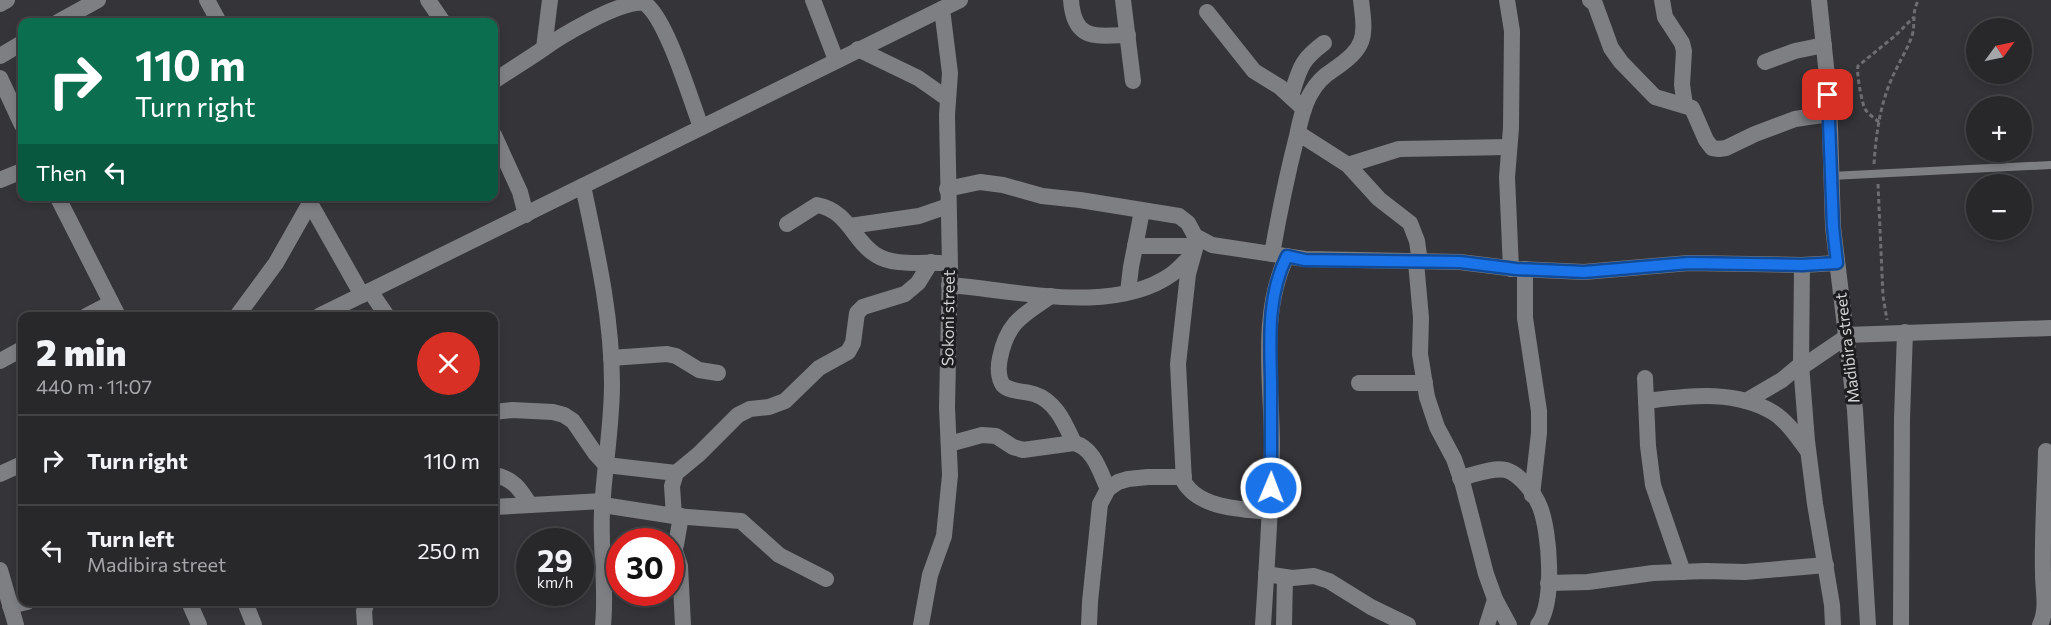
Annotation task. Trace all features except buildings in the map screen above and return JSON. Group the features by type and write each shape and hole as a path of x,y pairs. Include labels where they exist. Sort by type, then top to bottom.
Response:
{"street":[{"path":"0,4 8,0"},
{"path":"65,18 99,0"},
{"path":"207,0 216,18"},
{"path":"428,0 439,18"},
{"path":"544,48 550,0"},
{"path":"498,78 615,2 634,0 648,2 664,31 701,127"},
{"path":"813,0 836,60"},
{"path":"331,312 960,0"},
{"path":"1071,0 1075,24 1081,30 1091,35 1128,35"},
{"path":"1123,0 1133,81"},
{"path":"1263,625 1271,512 1272,298 1279,273 1284,188 1304,109 1311,91 1326,74 1351,57 1360,47 1364,21 1361,0"},
{"path":"1507,0 1512,32 1507,177 1539,411 1539,433 1532,495"},
{"path":"1590,0 1595,4 1611,48 1621,62 1655,97 1692,108 1712,148 1719,149 1795,119 1829,114"},
{"path":"1662,0 1665,17 1682,43 1684,51 1682,85 1685,105"},
{"name":"Madibira street","path":"1819,0 1829,114 1833,227 1855,411 1868,625"},
{"name":"Sokoni street","path":"921,625 930,575 944,536 950,475 947,407 950,263 947,189 950,73 942,9"},
{"path":"1207,12 1254,71 1291,96 1304,109"},
{"path":"1291,96 1302,65 1308,56 1324,43"},
{"path":"0,56 18,45"},
{"path":"1765,62 1803,49 1824,45"},
{"path":"858,49 918,78 948,99"},
{"path":"0,78 5,101 18,119"},
{"path":"1298,133 1348,165 1379,199 1410,223 1417,241 1421,318 1420,354 1431,413 1460,478 1486,574 1495,600 1509,625"},
{"path":"498,144 519,192 526,215"},
{"path":"1348,165 1399,149 1509,147"},
{"path":"0,180 18,173"},
{"path":"947,189 980,182 1003,185 1042,196 1072,198 1179,216 1188,223 1196,246 1188,274 1178,364 1184,477 1194,495 1241,509 1271,512"},
{"path":"584,186 601,273 611,358 612,386 603,503 602,557 605,608 603,625"},
{"path":"60,201 115,310"},
{"path":"240,312 276,263 307,201"},
{"path":"309,201 366,293 383,312"},
{"path":"787,224 818,205 830,207 875,255 884,259 902,261 950,263"},
{"path":"850,226 919,216 948,206"},
{"path":"1128,292 1142,211"},
{"path":"1135,246 1212,245 1305,260 1460,262 1518,269 1584,272 1689,263 1802,265 1837,263"},
{"path":"950,285 1051,296 1101,297 1149,286 1172,274 1196,246"},
{"path":"679,528 672,486 676,473 738,415 750,409 777,405 784,401 819,368 848,352 853,343 857,313 862,307 905,294 918,283 931,262"},
{"path":"1802,265 1802,366 1808,451 1833,625"},
{"path":"1051,296 1017,321 1007,332 999,363 999,373 1002,384 1036,395 1049,402 1056,410 1074,443"},
{"path":"1746,401 1774,385 1846,336 1898,332 2051,328"},
{"path":"1898,332 1902,418 1901,625"},
{"path":"0,361 18,351"},
{"path":"611,358 667,354 676,356 699,370 718,373"},
{"path":"1645,378 1648,446 1653,485 1683,572"},
{"path":"1359,382 1425,383"},
{"path":"1646,401 1716,395 1737,398 1774,413 1808,451"},
{"path":"498,412 553,412 564,415 573,421 606,465 676,473"},
{"path":"949,444 982,435 996,436 1013,447 1023,450 1074,443 1082,445 1091,453 1108,489"},
{"path":"2040,625 2043,619 2044,603 2042,576 2046,451"},
{"path":"0,474 18,466"},
{"path":"1460,478 1506,470 1519,477 1540,506 1547,534 1548,598 1543,618 1538,625"},
{"path":"498,476 511,480 530,505"},
{"path":"1089,625 1100,504 1108,489 1128,479 1184,477"},
{"path":"498,507 603,503 678,516 741,521 779,555 826,579"},
{"path":"602,557 606,557"},
{"path":"1548,583 1588,582 1653,573 1745,572 1826,565"},
{"path":"0,570 6,603 16,625"},
{"path":"1266,574 1285,577 1314,576 1329,580 1371,607 1408,625"},
{"path":"1284,625 1285,577"},
{"path":"1487,625 1495,600"},
{"path":"191,606 199,625"},
{"path":"247,606 254,625"},
{"path":"365,625 366,606"},
{"path":"682,606 683,625"}],"lane":[{"path":"1831,176 2051,165"}],"path":[{"path":"1898,332 1883,296 1879,222 1880,192 1874,174 1875,137 1891,80 1912,35 1919,0"},
{"path":"1879,122 1864,108 1856,70 1914,17"}],"route":[{"path":"1271,488 1272,298 1279,273 1287,256 1305,260 1460,262 1516,269 1584,272 1689,263 1735,265 1837,263 1833,227 1828,95"}]}
